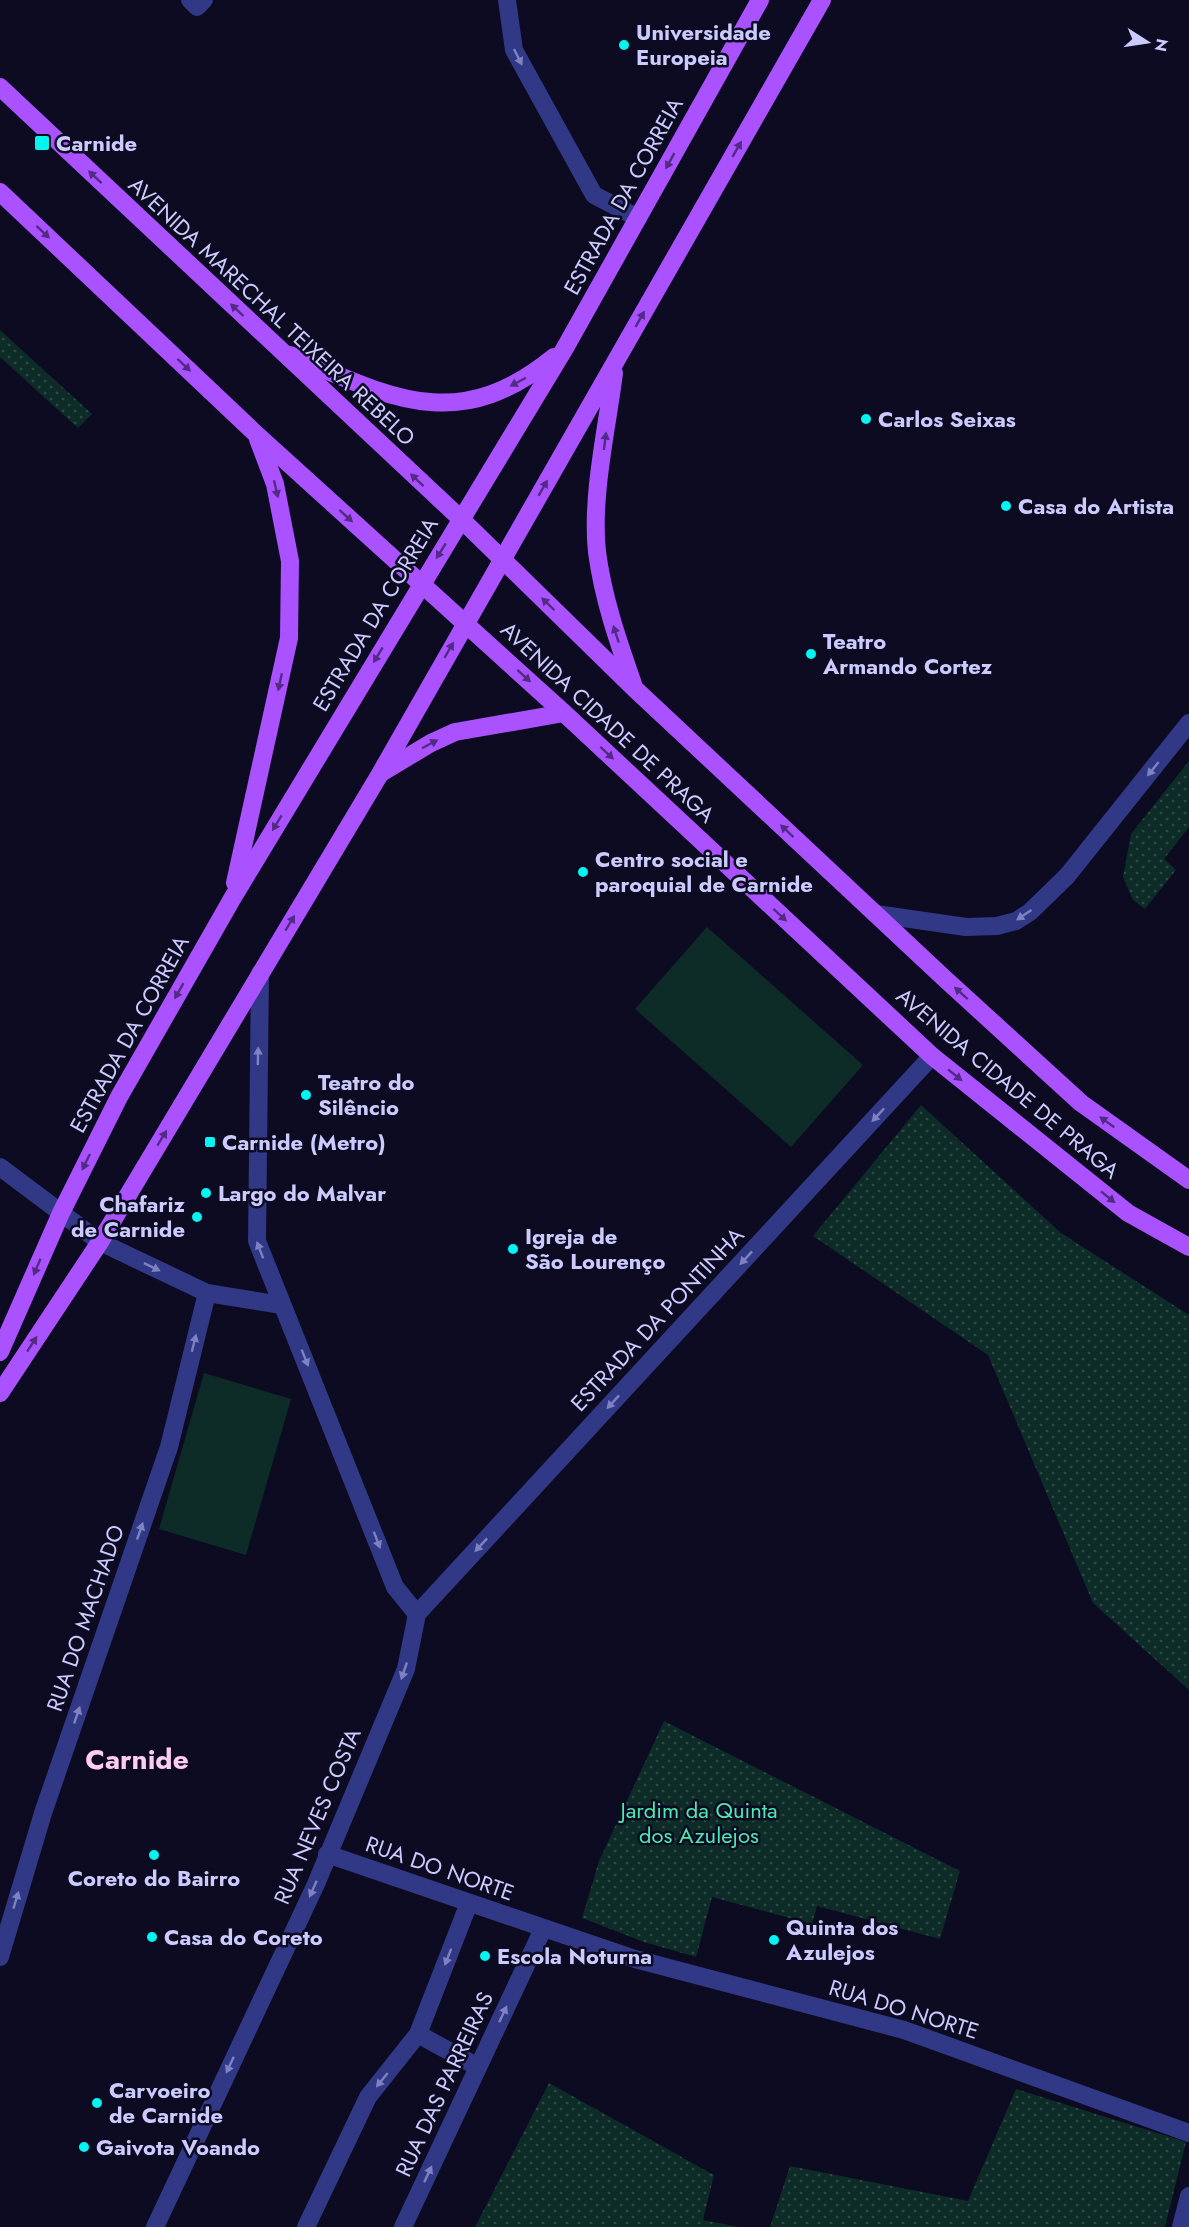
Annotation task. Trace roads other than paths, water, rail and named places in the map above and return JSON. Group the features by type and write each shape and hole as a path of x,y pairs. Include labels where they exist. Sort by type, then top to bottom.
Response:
{"main road":[{"name":"ESTRADA DA CORREIA","path":"61,1213 118,1097 232,899 421,582 565,348 760,0"},
{"path":"0,1393 100,1242 380,774 822,0"},
{"name":"AVENIDA MARECHAL TEIXEIRA REBELO","path":"0,87 502,559"},
{"path":"0,192 256,434 421,582"},
{"path":"280,350 386,395 413,401 434,402 465,401 498,392 535,373 565,348"},
{"path":"615,363 597,516 597,550 614,631 635,689"},
{"path":"232,899 289,638 290,561 275,484 256,434"},
{"name":"AVENIDA CIDADE DE PRAGA","path":"502,559 635,689 1081,1103 1189,1180"},
{"name":"AVENIDA CIDADE DE PRAGA","path":"421,582 932,1056 1128,1213 1189,1247"},
{"path":"380,774 431,743 455,732 564,713"},
{"path":"0,1352 61,1213"}],"street":[{"path":"190,0 197,7 204,0"},
{"path":"507,0 514,50 594,195 638,218"},
{"path":"876,914 966,927 997,926 1016,921 1030,912 1067,876 1189,723"},
{"path":"260,973 256,1241 313,1376 395,1587 417,1614"},
{"name":"ESTRADA DA PONTINHA","path":"417,1614 932,1056"},
{"path":"0,1167 100,1242 207,1293 282,1305"},
{"name":"RUA DO MACHADO","path":"0,1957 2,1936 169,1447 207,1293"},
{"name":"RUA NEVES COSTA","path":"155,2227 316,1884 406,1669 417,1614"},
{"name":"RUA DO NORTE","path":"327,1854 635,1959 904,2030 1189,2133"},
{"path":"306,2227 368,2097 418,2034 469,1903"},
{"name":"RUA DAS PARREIRAS","path":"403,2227 543,1929"},
{"path":"418,2034 478,2067"},
{"path":"1181,2227 1189,2196"}],"place":[{"name":"Universidade Europeia","path":"624,45"},
{"name":"Carnide","path":"42,143"},
{"name":"Carlos Seixas","path":"866,419"},
{"name":"Casa do Artista","path":"1006,506"},
{"name":"Teatro Armando Cortez","path":"811,654"},
{"name":"Centro social e paroquial de Carnide","path":"583,872"},
{"name":"Teatro do Silêncio","path":"306,1095"},
{"name":"Carnide (Metro)","path":"210,1142"},
{"name":"Largo do Malvar","path":"206,1193"},
{"name":"Chafariz de Carnide","path":"197,1217"},
{"name":"Igreja de São Lourenço","path":"513,1249"},
{"name":"Coreto do Bairro","path":"154,1855"},
{"name":"Casa do Coreto","path":"152,1937"},
{"name":"Quinta dos Azulejos","path":"774,1940"},
{"name":"Escola Noturna","path":"485,1956"},
{"name":"Carvoeiro de Carnide","path":"97,2103"},
{"name":"Gaivota Voando","path":"84,2147"}],"district":[{"name":"Carnide","path":"137,1759"}],"park label":[{"name":"Jardim da Quinta dos Azulejos","path":"699,1823"}]}
